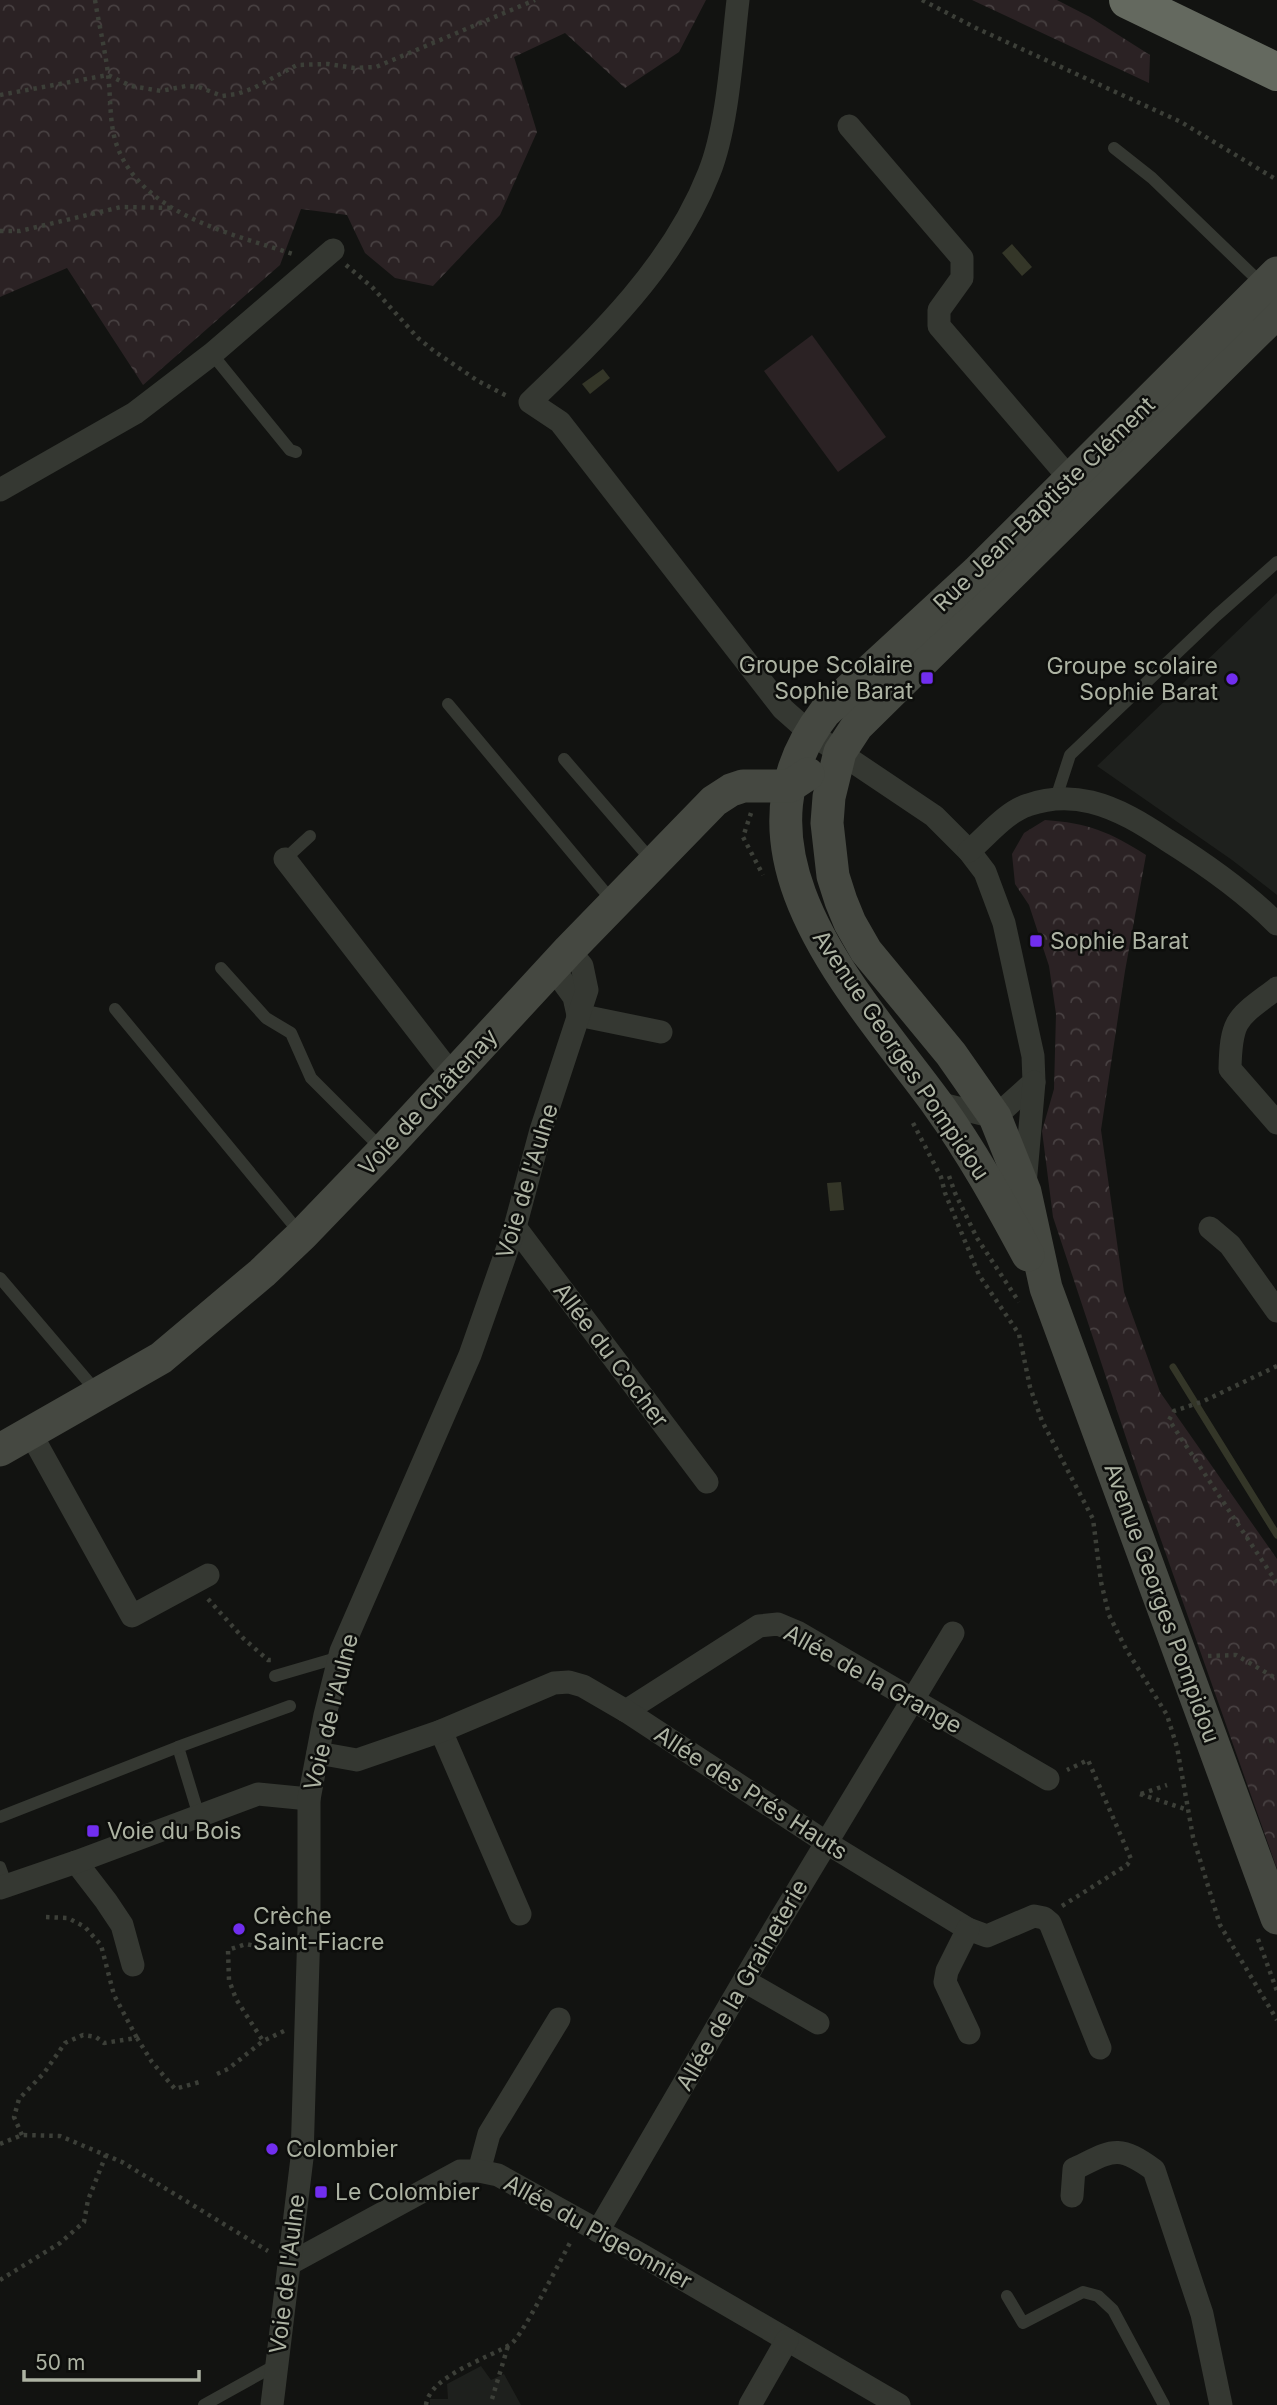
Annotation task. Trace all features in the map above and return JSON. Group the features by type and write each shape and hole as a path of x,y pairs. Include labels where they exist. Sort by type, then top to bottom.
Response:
{"highway":[{"path":"1128,0 1277,72"}],"main road":[{"name":"Rue Jean-Baptiste Clément","path":"809,732 825,712 977,572 1273,290"},
{"name":"Rue Jean-Baptiste Clément","path":"841,752 858,726 1273,290"},
{"name":"Avenue Georges Pompidou","path":"809,732 795,764 790,786 785,844 804,908 842,977 964,1141 1046,1288"},
{"path":"790,786 841,752"},
{"name":"Avenue Georges Pompidou","path":"841,752 832,786 827,823 832,876 850,923 866,951 951,1054 995,1117 1025,1192 1046,1288 1277,1918"},
{"name":"Voie de Châtenay","path":"0,1450 161,1358 262,1273 302,1235 614,903 714,801 731,790 760,785 790,786"}],"street":[{"path":"737,0 718,143 710,172 679,235 639,290 530,402 560,422 783,709 809,732 934,816 970,851 985,872 1004,923 1034,1056 1025,1192"},
{"path":"849,126 962,258 962,278 939,310 939,326 1071,480"},
{"path":"0,490 135,413 212,354 333,250"},
{"path":"970,851 1026,805 1056,798 1090,802 1128,815 1216,871 1254,901 1277,924"},
{"path":"285,859 452,1075"},
{"name":"Voie de l'Aulne","path":"272,2405 302,2158 309,1928 309,1800 318,1753 340,1657 470,1355 515,1227 541,1130 587,990 586,978 577,958 561,959"},
{"path":"1277,988 1240,1016 1231,1038 1230,1069 1277,1123"},
{"path":"578,1015 661,1032"},
{"path":"937,1103 995,1117 1034,1082"},
{"name":"Allée du Cocher","path":"515,1227 708,1482"},
{"path":"1210,1228 1230,1245 1277,1311"},
{"path":"31,1434 132,1616 200,1579"},
{"name":"Allée de la Grange","path":"626,1711 758,1626 778,1624 797,1632 1048,1779"},
{"name":"Allée de la Graineterie","path":"590,2226 745,1981 953,1633"},
{"name":"Allée des Prés Hauts","path":"318,1753 356,1760 441,1731 554,1683 569,1682 583,1686 626,1711 827,1843 968,1929 987,1936 1034,1916 1044,1918"},
{"path":"441,1731 520,1914"},
{"path":"2,1881 76,1863 258,1794 309,1800"},
{"path":"76,1863 122,1926 132,1965"},
{"path":"1044,1918 1050,1923 1100,2048"},
{"path":"968,1929 947,1971 945,1982 969,2033"},
{"path":"745,1981 818,2023"},
{"path":"480,2171 489,2134 559,2019"},
{"path":"1072,2196 1074,2169 1113,2151 1136,2156 1154,2170 1202,2314 1221,2405"},
{"name":"Allée du Pigeonnier","path":"289,2264 460,2171 498,2175 899,2405"},
{"path":"750,2405 787,2340"}],"lane":[{"path":"1114,148 1153,178 1273,290"},
{"path":"212,354 290,450 296,452"},
{"path":"1056,798 1070,755 1216,616 1277,562"},
{"path":"448,704 614,903"},
{"path":"564,759 653,862"},
{"path":"285,859 310,836"},
{"path":"221,968 266,1018 291,1033 311,1078 383,1150"},
{"path":"116,1009 302,1235"},
{"path":"0,1278 99,1395"},
{"path":"275,1676 340,1657"},
{"path":"0,1817 290,1706"},
{"path":"178,1747 199,1816"},
{"path":"1007,2296 1023,2323 1083,2292 1098,2296 1113,2310 1164,2405"},
{"path":"204,2405 276,2365"}],"path":[{"path":"95,0 108,75 111,121 116,145 144,188 175,208 221,231 300,256 333,250 372,287 418,338 434,351 499,392 530,402"},
{"path":"0,95 108,75 131,86 161,91 186,86 199,87 222,96 237,94 297,65 376,67 535,0"},
{"path":"922,0 976,28 1181,122 1277,180"},
{"path":"0,232 20,231 121,207 175,208"},
{"path":"920,1135 941,1177 979,1275 1019,1334 1030,1387 1042,1421 1093,1519 1101,1583 1109,1615 1126,1649 1167,1716 1177,1746 1199,1858 1220,1925 1277,2020"},
{"path":"1277,1366 1191,1407 1174,1411 1169,1420 1277,1583"},
{"path":"200,1579 244,1639 268,1660 282,1658"},
{"path":"1198,1657 1236,1655 1277,1679"},
{"path":"1269,1741 1277,1738"},
{"path":"1044,1918 1127,1865 1131,1859 1088,1760 1048,1779"},
{"path":"1167,1785 1140,1794 1188,1810"},
{"path":"46,1917 68,1918 85,1927 101,1945 114,1995 136,2038 175,2089 203,2081"},
{"path":"263,2041 236,2000 229,1980 228,1950 246,1944 260,1947 309,1928"},
{"path":"218,2074 263,2041 290,2028 307,2028"},
{"path":"22,2136 14,2117 19,2099 44,2073 65,2043 83,2035 96,2037 104,2043 136,2038"},
{"path":"0,2144 22,2136 60,2136 106,2155 122,2162 289,2264"},
{"path":"0,2280 60,2243 84,2222 88,2200 106,2155"},
{"path":"426,2405 427,2396 442,2380 515,2342 590,2226"},
{"path":"492,2399 508,2346"}],"shaded area":[{"path":"1012,244 1032,267 1022,276 1002,253"},
{"path":"603,369 610,378 590,394 582,384"},
{"name":"Groupe scolaire Sophie Barat","path":"1277,593 1277,895 1232,860 1097,766"},
{"path":"841,1182 844,1210 830,1211 827,1183"},
{"path":"481,2366 491,2380 504,2374 521,2405 430,2405 430,2399 448,2399 447,2384"}],"green space":[{"path":"0,0 706,0 679,52 625,88 565,33 514,57 537,132 500,215 433,286 395,278 365,253 347,215 301,209 280,265 143,385 67,268 0,297"},
{"path":"972,0 1057,0 1090,17 1150,55 1149,83"},
{"path":"812,335 886,437 838,472 764,371"},
{"path":"1045,820 1098,830 1146,855 1101,1130 1124,1292 1160,1392 1277,1559 1277,1869 1143,1489 1053,1217 1042,1131 1054,1089 1056,1014 1049,966 1029,905 1015,884 1012,854 1024,833"}],"waterway":[{"path":"1173,1367 1277,1535"}],"place":[{"name":"Groupe Scolaire Sophie Barat","path":"927,678"},
{"name":"Groupe scolaire Sophie Barat","path":"1232,679"},
{"name":"Sophie Barat","path":"1036,941"},
{"name":"Voie du Bois","path":"93,1831"},
{"name":"Crèche Saint-Fiacre","path":"239,1929"},
{"name":"Colombier","path":"272,2149"},
{"name":"Le Colombier","path":"321,2192"}]}
